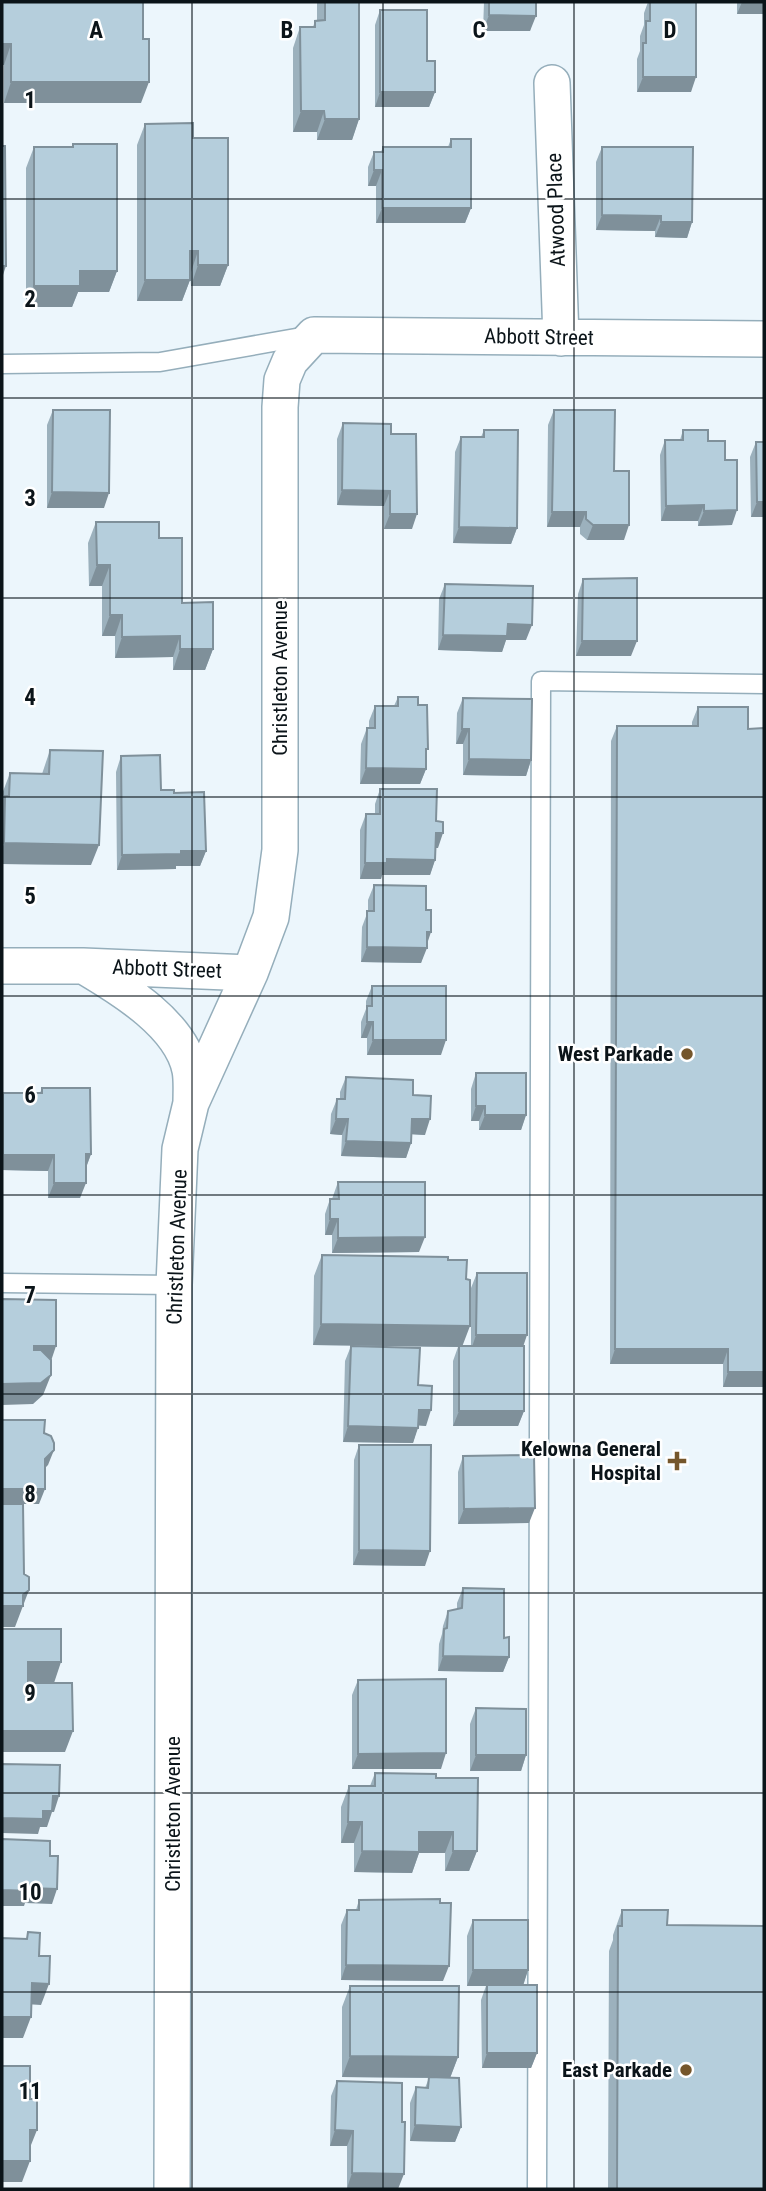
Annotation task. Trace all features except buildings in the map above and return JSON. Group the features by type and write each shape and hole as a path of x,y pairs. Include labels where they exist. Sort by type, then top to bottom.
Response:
{"street":[{"name":"Atwood Place","path":"552,83 561,338"},
{"name":"Abbott Street","path":"314,335 764,339"},
{"name":"Christleton Avenue","path":"172,2189 174,1285 180,1149 191,1103 250,973 271,917 280,850 279,469 282,380 290,361 314,335"},
{"name":"Abbott Street","path":"2,965 83,965 250,973"},
{"name":"Abbott Street","path":"83,965 136,999 172,1035 191,1071 191,1103"}],"lane":[{"path":"2,364 160,362 314,335"},
{"path":"537,2189 541,681 764,684"},
{"path":"2,1283 174,1285"}],"place":[{"name":"West Parkade","path":"687,1054"},
{"name":"Kelowna General Hospital","path":"677,1461"},
{"name":"East Parkade","path":"686,2070"}]}
